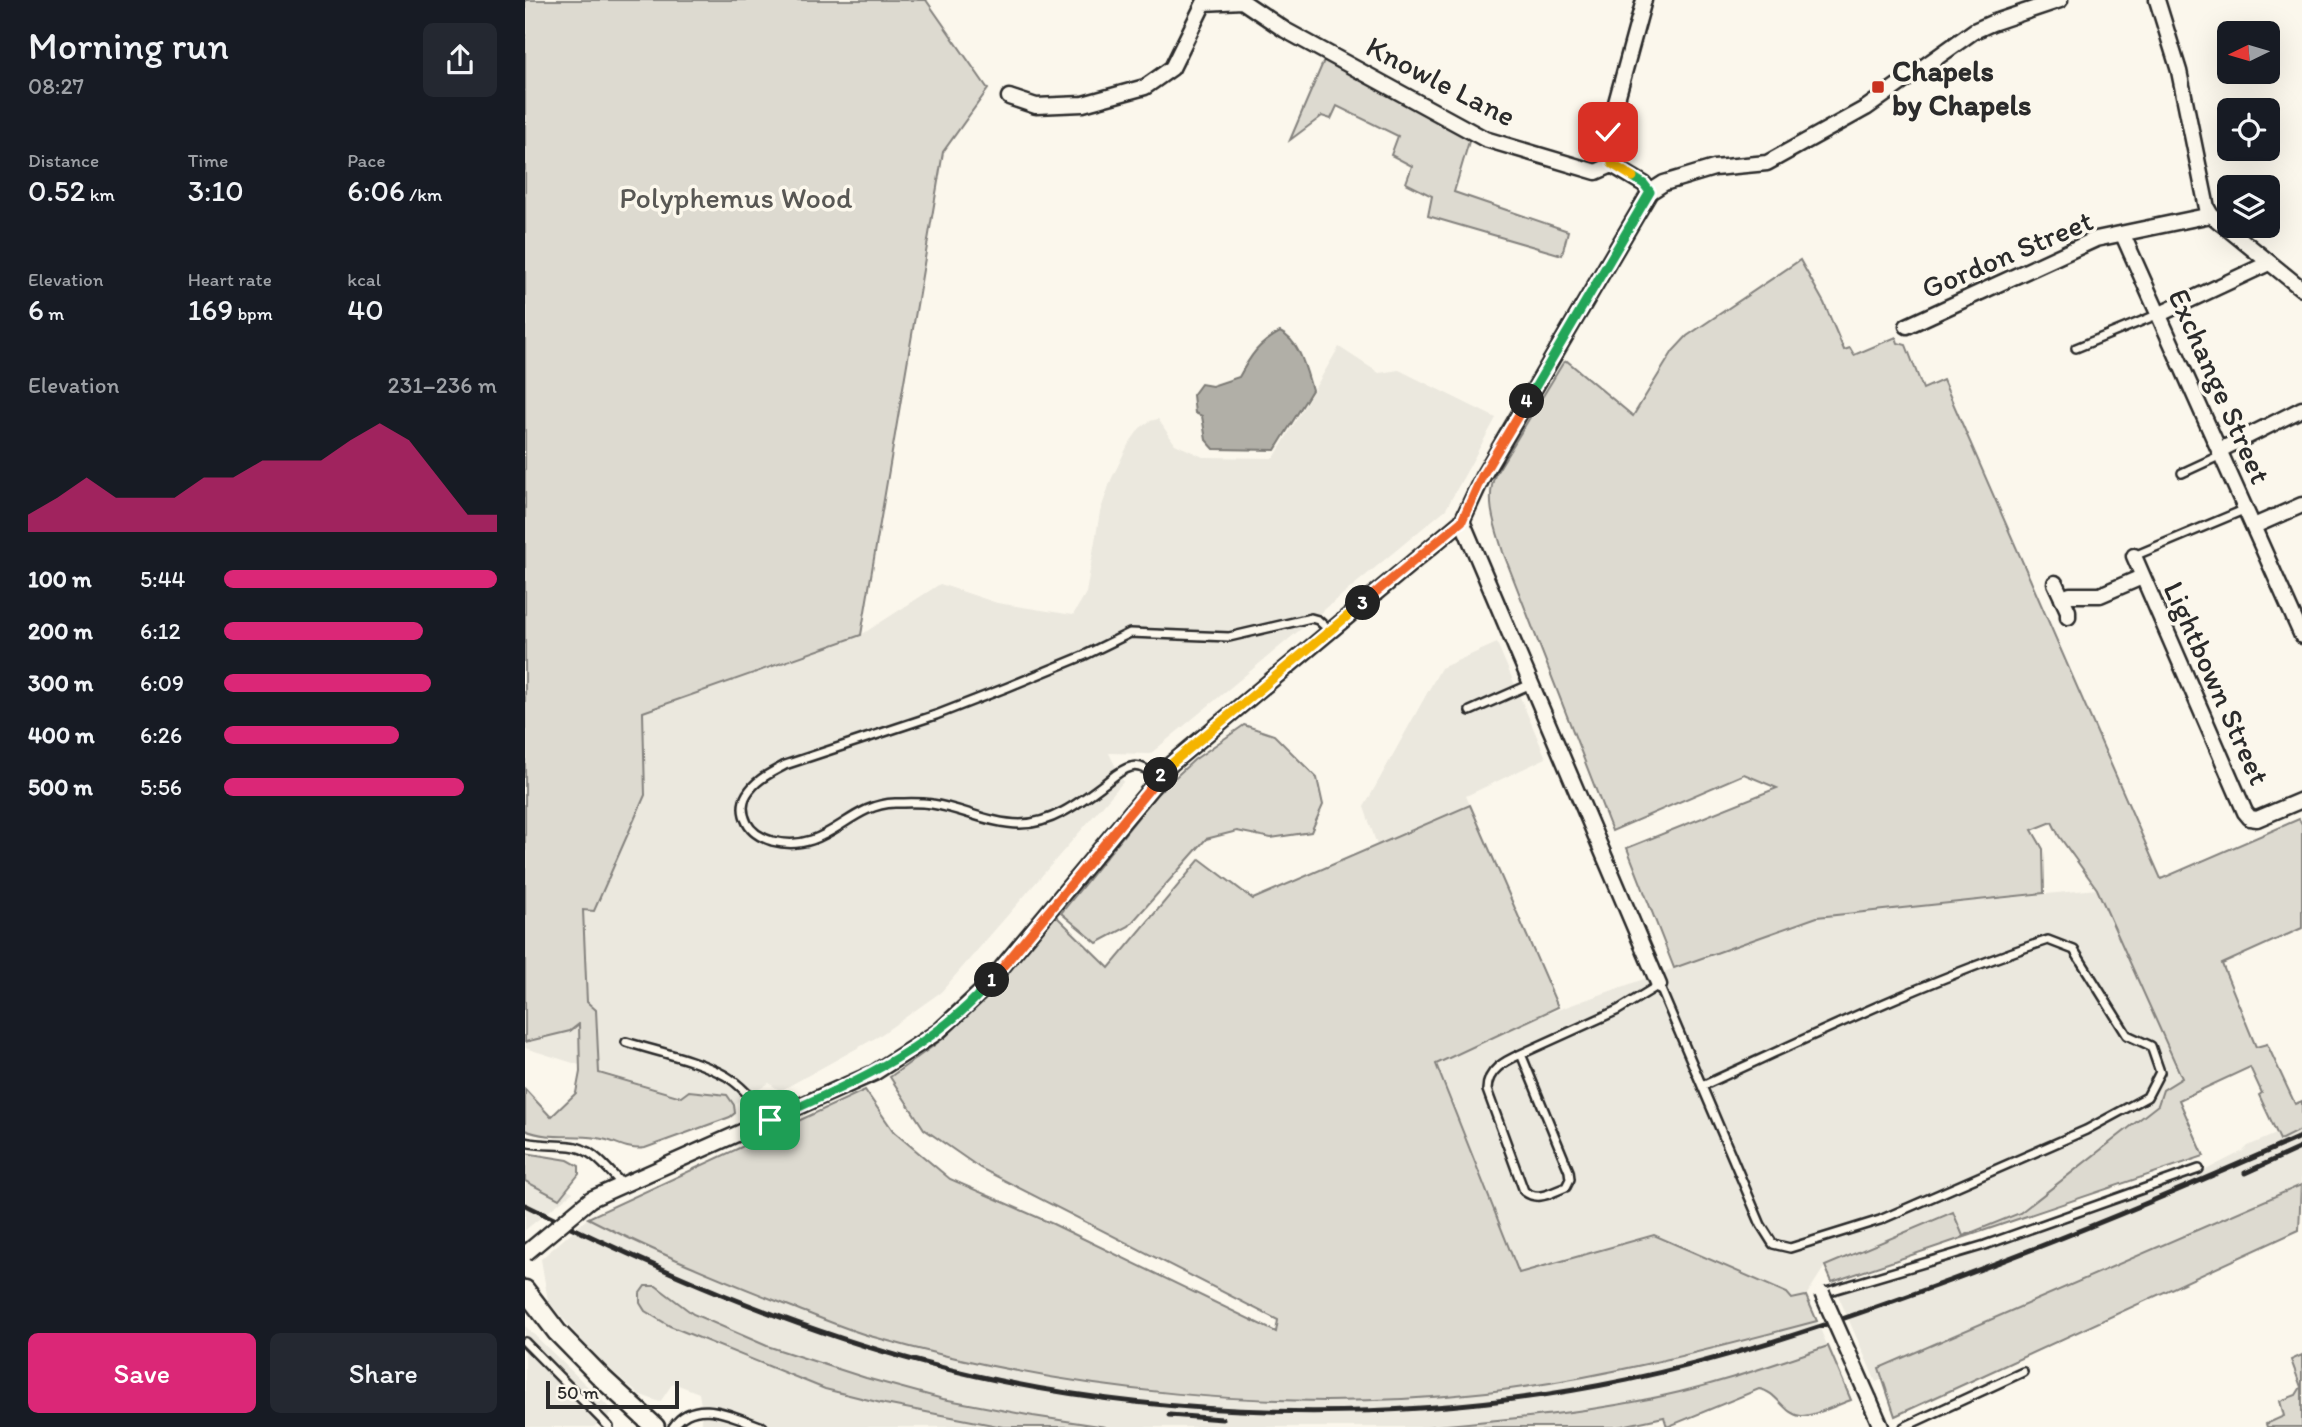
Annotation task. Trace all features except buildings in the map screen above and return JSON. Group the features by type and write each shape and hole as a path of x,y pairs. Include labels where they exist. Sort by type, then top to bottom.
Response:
{"street":[{"path":"1643,0 1608,132 1612,164 1644,184 1650,192"},
{"path":"525,1255 591,1199 874,1073 939,1031 984,989 1171,764 1462,521 1482,476 1650,192 1664,183 1714,168 1767,163 1866,108 1974,31 2060,0"},
{"path":"2157,0 2179,71 2204,200 2211,215 2302,289"},
{"name":"Knowle Lane","path":"1009,97 1036,106 1083,104 1145,87 1172,68 1204,3 1242,1 1285,30 1485,139 1596,172 1612,164"},
{"name":"Gordon Street","path":"1907,326 2096,239 2211,215"},
{"name":"Exchange Street","path":"2123,235 2302,636"},
{"path":"2160,314 2269,263"},
{"path":"2221,453 2302,409"},
{"path":"2253,526 2302,505"},
{"path":"1462,521 1659,985"},
{"name":"Lightbown Street","path":"2134,556 2245,813 2250,818 2257,819 2302,800"},
{"path":"2062,599 2070,595 2100,595 2142,577"},
{"path":"2055,583 2068,617"},
{"path":"525,1290 557,1332 646,1425"},
{"path":"1822,1293 1881,1427"}],"lane":[{"path":"2076,348 2160,314"},
{"path":"2182,473 2221,453"},
{"path":"2134,556 2246,509"},
{"path":"1158,779 1143,767 1131,766 1054,817 1020,824 931,804 886,803 864,810 828,834 810,842 776,842 760,837 749,827 743,814 744,800 752,787 785,765 936,715 1083,656 1130,634 1229,637 1311,618 1318,620 1330,631"},
{"path":"1470,711 1532,684"},
{"path":"1521,1054 1570,1179 1566,1187 1538,1198 1531,1197 1524,1191 1487,1090 1487,1080 1492,1072 1521,1054 1618,1010 1659,985 1761,1225 1773,1244 1790,1248 1880,1220 2086,1130 2147,1097 2160,1072 2151,1046 2127,1035 2074,950 2048,940 2002,955 1881,1004 1702,1086"},
{"path":"626,1042 709,1068 728,1077 749,1095 770,1120"},
{"path":"525,1142 568,1145 585,1150 596,1157 622,1185"},
{"path":"1822,1293 1985,1245 2199,1169"},
{"path":"525,1342 609,1427"},
{"path":"1904,1427 2023,1372"},
{"path":"673,1427 681,1417 691,1412 712,1410 763,1427"}],"shaded area":[{"path":"1280,332 1293,342 1297,349 1312,390 1275,450 1214,449 1206,440 1202,416 1195,413 1193,395 1201,384 1212,386 1239,377 1256,351"},
{"path":"1339,347 1379,373 1399,370 1496,418 1446,509 1150,754 1109,753 1123,782 941,992 879,1036 780,1091 769,1083 734,1105 727,1095 682,1097 525,1048 525,1042 570,1031 525,732 861,635 940,584 997,603 1073,615 1086,593 1100,512 1111,480 1128,445 1140,428 1158,419 1175,444 1203,457 1274,458"},
{"path":"1497,643 1546,758 1466,796 1470,805 1377,845 1364,807 1441,668"},
{"path":"2097,889 2182,1078 2164,1090 2158,1105 2020,1213 1963,1236 1952,1212 1825,1266 1806,1296 1848,1394 1792,1412 1767,1390 1758,1389 1667,1427 1664,1417 1617,1427 702,1427 699,1393 673,1383 660,1402 638,1394 594,1355 548,1301 541,1259 588,1218 598,1214 1314,1377 1654,1235 1519,1273 1435,1064 1521,1023 1817,917"},
{"path":"2302,1129 2301,1185 1880,1368 1883,1379 1876,1382 1837,1293 2069,1222 2190,1178 2276,1134 2280,1140"},
{"path":"525,1166 573,1192 525,1230"},
{"path":"525,1326 614,1412 594,1427 525,1427"}],"green space":[{"name":"Polyphemus Wood","path":"525,0 926,0 988,89 943,152 861,635 643,712 645,795 594,911 583,910 587,1002 596,1010 599,1073 681,1097 689,1091 727,1095 734,1105 735,1113 645,1148 632,1148 597,1138 543,1135 525,1130 525,1089 551,1117 576,1093 580,1072 579,1024 570,1031 525,1042"},
{"path":"1325,58 1470,138 1454,192 1568,231 1562,255 1428,216 1432,196 1406,183 1412,166 1391,155 1398,136 1337,106 1331,119 1322,116 1290,140"},
{"path":"1800,260 1824,303 1844,350 1850,348 1854,355 1896,337 1898,343 1906,345 1923,389 1943,380 2161,879 2299,819 2302,824 2302,928 2222,964 2256,1047 2267,1044 2295,1104 2302,1101 2302,1129 2280,1140 2259,1095 2262,1093 2250,1067 2179,1100 2204,1156 1832,1282 1825,1266 1953,1212 1963,1236 2020,1213 2158,1105 2163,1090 2182,1078 2097,889 2052,822 2032,830 2043,849 2044,893 1817,917 1674,968 1627,848 1777,788 1744,774 1612,831 1503,552 1492,514 1492,485 1495,475 1563,363 1567,361 1633,416 1673,351 1687,336"},
{"path":"1244,725 1274,735 1317,778 1323,805 1311,832 1271,838 1237,831 1206,839 1129,926 1097,943 1061,913 1156,795 1194,760"},
{"path":"1470,805 1558,1007 1436,1064 1519,1273 1654,1235 1787,1293 1792,1299 1806,1296 1817,1321 1612,1371 1487,1392 1332,1401 1176,1394 1021,1372 870,1336 714,1276 588,1218 865,1090 894,1132 950,1179 1053,1224 1276,1332 1278,1320 980,1168 924,1129 890,1077 936,1044 990,994 1055,915 1109,968 1200,859 1253,899"},
{"path":"525,1153 568,1160 579,1166 579,1174 559,1199 525,1181"},
{"path":"2301,1185 2299,1230 1895,1416 1879,1368"},
{"path":"645,1286 656,1286 693,1314 767,1346 866,1378 943,1399 1106,1427 1003,1427 885,1404 825,1389 670,1326 645,1311 640,1303 640,1293"},
{"path":"1828,1346 1851,1400 1806,1416 1795,1415 1771,1394 1759,1389 1667,1427 1664,1417 1617,1427 1427,1427 1556,1414 1658,1397 1732,1378"},
{"path":"2302,1355 2302,1427 2267,1427 2266,1424 2284,1416 2280,1401 2296,1395 2301,1387 2291,1360"}],"railway":[{"path":"525,1205 721,1294 821,1332 924,1363 1009,1383 1096,1397 1185,1407 1364,1411 1541,1395 1627,1380 1736,1353 1842,1319 2011,1258 2302,1136"},
{"path":"2245,1173 2300,1148"},
{"path":"1169,1415 1222,1419"}],"place":[{"name":"Chapels by Chapels","path":"1878,87"}],"route":[{"path":"770,1120 874,1073 939,1031 984,989 1171,764 1462,521 1482,476 1650,192 1644,184 1612,164 1608,132"}]}
